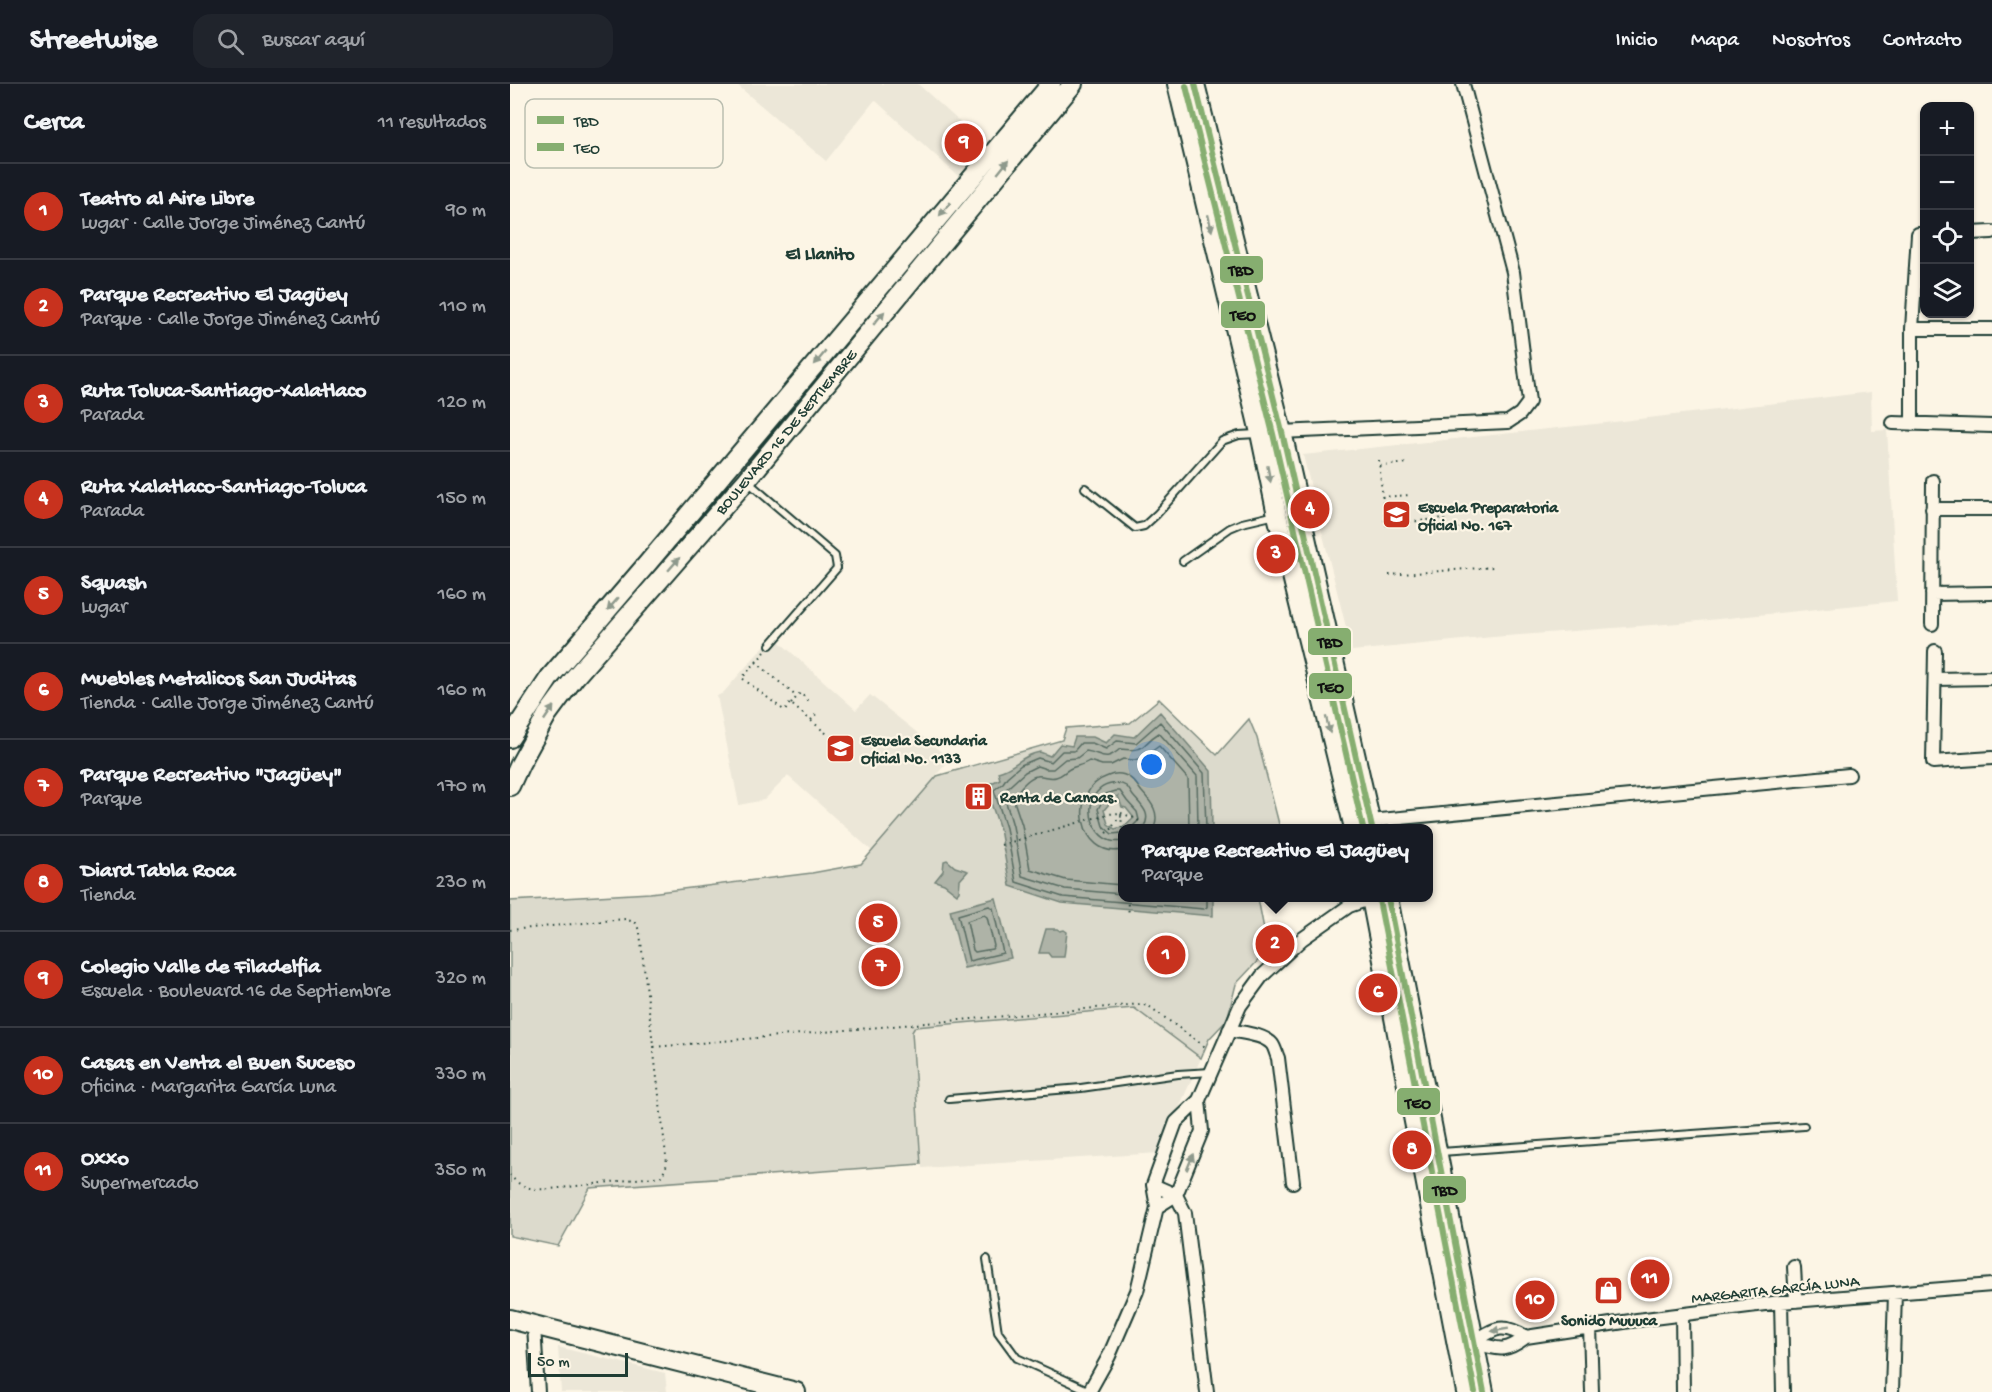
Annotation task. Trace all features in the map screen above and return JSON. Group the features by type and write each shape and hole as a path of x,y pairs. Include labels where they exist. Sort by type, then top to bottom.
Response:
{"main road":[{"name":"BOULEVARD 16 DE SEPTIEMBRE","path":"510,783 547,715 575,677 746,481 858,343 1039,110 1051,84"},
{"name":"BOULEVARD 16 DE SEPTIEMBRE","path":"510,738 550,677 843,330 1039,110 1073,84"},
{"path":"1177,84 1277,515 1364,824"},
{"path":"1195,84 1282,432 1365,824"},
{"path":"843,330 858,343"},
{"path":"1372,902 1466,1392"},
{"path":"1389,902 1484,1392"},
{"path":"510,1319 796,1392"}],"street":[{"path":"1260,434 1508,422 1520,414 1529,402 1513,272 1463,84"},
{"path":"1974,233 1992,232"},
{"path":"1912,424 1912,329 1918,234 1920,234"},
{"path":"1912,329 1992,329"},
{"path":"1893,423 1992,426"},
{"path":"1932,624 1933,481"},
{"path":"1932,509 1992,509"},
{"path":"1932,594 1992,593"},
{"path":"1935,651 1933,762 1992,758"},
{"path":"1935,679 1992,678"},
{"path":"1384,824 1849,775"},
{"path":"1090,1392 1109,1356 1137,1291 1157,1207 1153,1185 1176,1122 1199,1100 1240,1006 1262,976 1302,939 1333,916 1360,902"},
{"path":"1229,1030 1265,1039 1272,1044 1278,1058 1293,1182"},
{"path":"1157,1207 1176,1195 1202,1131 1199,1100"},
{"path":"1153,1185 1176,1195 1185,1214 1207,1392"},
{"path":"1794,1267 1796,1301"},
{"name":"MARGARITA GARCÍA LUNA","path":"1526,1337 1781,1302 1992,1285"},
{"path":"1447,1289 1474,1342 1497,1350 1512,1348 1526,1337 1511,1328 1503,1328 1493,1329 1474,1342 1466,1392"},
{"path":"1892,1392 1895,1293"},
{"path":"1781,1302 1783,1392"},
{"path":"1683,1314 1683,1392"},
{"path":"534,1326 538,1392"},
{"path":"1590,1327 1592,1392"}],"lane":[{"path":"1085,488 1135,528 1144,526 1222,441 1239,435 1260,434"},
{"path":"746,481 835,556 837,568 770,645"},
{"path":"1183,561 1230,528 1277,515"},
{"path":"949,1099 1081,1088 1178,1074 1211,1072"},
{"path":"1437,1152 1804,1126"},
{"path":"987,1259 998,1332 1017,1358 1090,1392"}],"path":[{"path":"1379,460 1385,525 1444,518 1445,530 1463,528"},
{"path":"1380,466 1408,462"},
{"path":"1382,497 1410,495"},
{"path":"1467,513 1467,509 1509,505"},
{"path":"1389,575 1493,567"},
{"path":"770,645 742,678 785,711 800,693 810,702"},
{"path":"756,662 797,697"},
{"path":"791,704 827,734"},
{"path":"811,720 817,713"},
{"path":"1121,813 1122,824"},
{"path":"1001,845 1108,814 1121,813 1141,822"},
{"path":"1106,833 1119,817 1126,816"},
{"path":"1128,902 1129,914"},
{"path":"510,930 625,919 636,923 640,933 667,1164 662,1176 536,1190 518,1185 510,1175"},
{"path":"654,1047 1140,1004 1150,1007 1218,1056"}],"shaded area":[{"path":"736,84 918,84 984,144 958,176 875,100 826,161"},
{"path":"1871,392 1872,431 1887,430 1897,601 1679,623 1493,637 1352,651 1303,455"},
{"path":"773,636 856,710 870,695 950,759 872,851 788,776 764,800 739,805 717,696 723,693"},
{"path":"1159,699 1217,755 1249,719 1257,738 1279,824 1118,824 1118,902 1259,902 1268,950 1236,984 1227,1020 1209,1039 1201,1058 1134,1008 915,1027 912,1032 921,1164 590,1188 558,1246 510,1236 510,901 650,893 812,873 861,864 937,776 1062,740 1066,728 1130,723"},
{"path":"1134,1008 1201,1058 1159,1153 922,1168 912,1032 915,1027"},
{"path":"558,1347 665,1373 667,1392 561,1392"}],"water":[{"path":"1160,712 1211,771 1212,824 1127,824 1134,818 1126,808 1122,807 1118,796 1108,800 1109,804 1104,810 1108,824 1115,829 1118,828 1118,902 1213,902 1213,916 1062,903 1010,886 1000,829 985,786 1000,779 998,772 1028,756 1040,752 1050,756 1060,744 1072,746 1075,737 1093,737 1106,743 1115,734 1134,737"},
{"path":"947,860 955,867 968,871 960,880 957,894 944,884 935,881 943,871 944,861"},
{"path":"996,898 1011,958 964,968 950,910"},
{"path":"1046,929 1067,932 1064,957 1051,957 1048,953 1039,953"}],"transit line":[{"name":"TBD","path":"1195,84 1282,432 1371,824"},
{"name":"TEO","path":"1186,86 1273,434 1362,824"},
{"name":"TEO","path":"1379,902 1475,1392"},
{"name":"TBD","path":"1389,902 1484,1392"}],"place":[{"name":"Colegio Valle de Filadelfia","path":"964,143"},
{"name":"Ruta Xalatlaco-Santiago-Toluca","path":"1310,509"},
{"name":"Escuela Preparatoria Oficial No. 167","path":"1397,515"},
{"name":"Ruta Toluca-Santiago-Xalatlaco","path":"1276,554"},
{"name":"Escuela Secundaria Oficial No. 1133","path":"840,748"},
{"name":"Renta de Canoas.","path":"979,796"},
{"name":"Squash","path":"878,923"},
{"name":"Parque Recreativo El Jagüey","path":"1275,944"},
{"name":"Teatro al Aire Libre","path":"1166,955"},
{"name":"Parque Recreativo \"Jagüey\"","path":"881,967"},
{"name":"Muebles Metalicos San Juditas","path":"1378,993"},
{"name":"Diard Tabla Roca","path":"1412,1150"},
{"name":"Oxxo","path":"1650,1279"},
{"name":"Sonido Muuuca","path":"1609,1291"},
{"name":"Casas en Venta el Buen Suceso","path":"1535,1300"}],"district":[{"name":"El Llanito","path":"820,253"}]}
